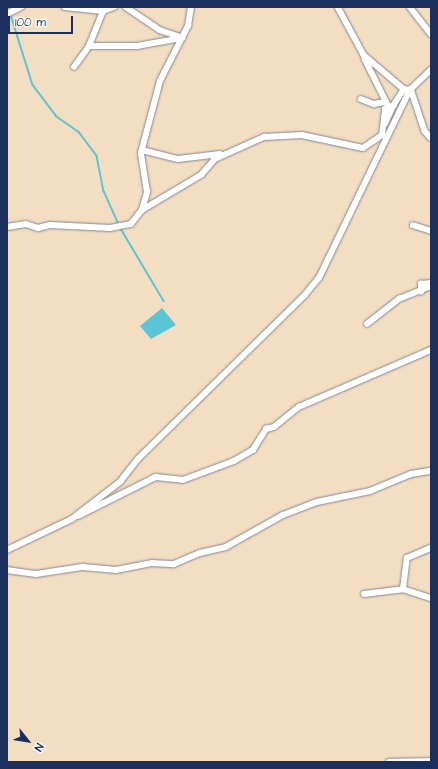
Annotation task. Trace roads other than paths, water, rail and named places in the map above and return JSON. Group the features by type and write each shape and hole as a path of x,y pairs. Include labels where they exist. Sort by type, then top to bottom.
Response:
{"street":[{"path":"7,14 20,7"},
{"path":"65,7 103,10 114,7"},
{"path":"126,7 160,30 182,38"},
{"path":"142,210 147,192 142,150 160,81 182,38 191,7"},
{"path":"338,7 364,55 383,100 391,107 397,117"},
{"path":"410,7 431,34"},
{"path":"74,67 89,46 103,10"},
{"path":"89,46 137,46 182,38"},
{"path":"364,55 404,89 410,90"},
{"path":"72,519 120,482 138,459 305,295 319,278 410,90 431,70"},
{"path":"142,150 178,159 224,153 264,137 302,135 363,148 382,136 391,107 404,89"},
{"path":"410,90 425,131 431,138"},
{"path":"361,99 374,104 383,100"},
{"path":"7,226 26,224 38,228 50,225 120,227 131,224 142,210 201,175 224,153"},
{"path":"413,225 431,231"},
{"path":"421,292 420,284 431,282"},
{"path":"367,324 399,299 421,292 431,286"},
{"path":"7,550 156,477 183,480 234,461 253,450 266,429 274,427 299,407 431,350"},
{"path":"7,570 31,574 83,566 116,570 152,563 174,564 200,552 226,547 284,515 317,502 370,491 411,474 431,471"},
{"path":"403,589 408,558 431,548"},
{"path":"364,594 403,589 431,598"},
{"path":"389,762 431,761"}],"water":[{"path":"162,308 176,325 151,339 140,326"}],"waterway":[{"path":"11,15 33,85 56,116 79,132 97,156 104,191 119,224"},
{"path":"120,227 164,301"}]}
